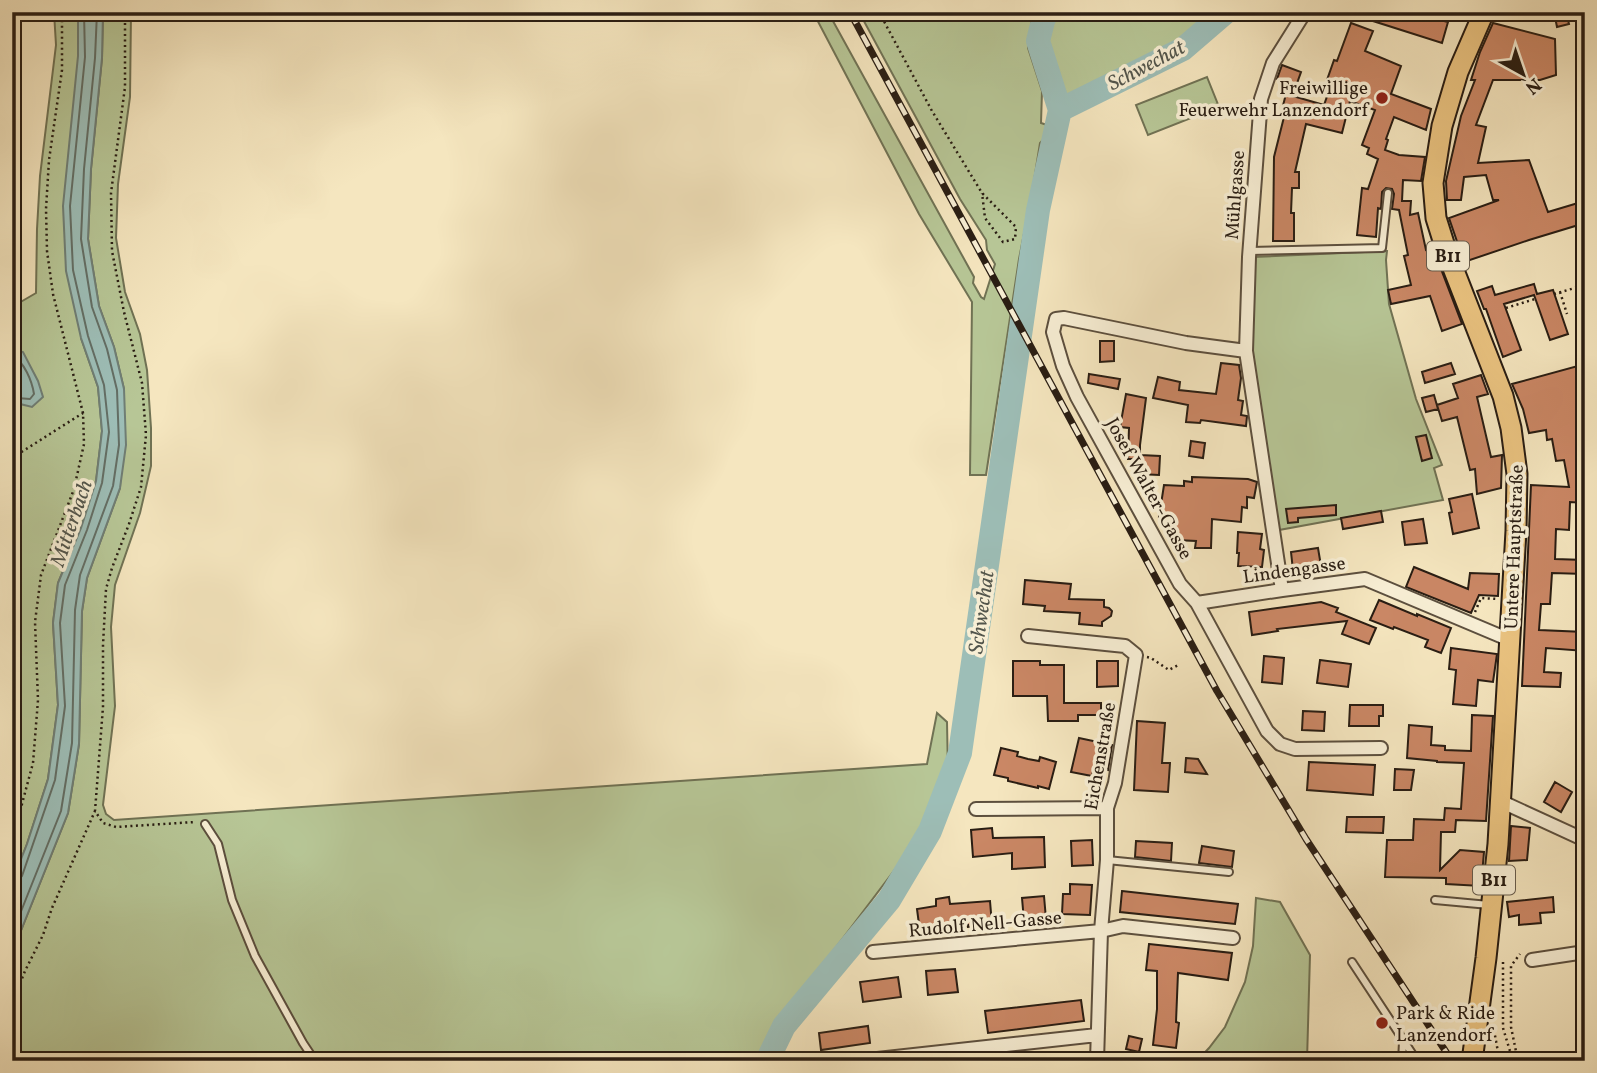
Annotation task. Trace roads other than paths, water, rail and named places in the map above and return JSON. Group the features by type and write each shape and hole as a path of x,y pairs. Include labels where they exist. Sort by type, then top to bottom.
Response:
{"main road":[{"name":"Untere Hauptstraße","path":"1472,1061 1486,958 1500,801 1517,474 1511,428 1503,396 1446,250 1436,218 1433,183 1442,126 1458,72 1484,12"}],"street":[{"name":"Mühlgasse","path":"1282,590 1246,351 1250,251 1261,99 1273,63 1306,12"},
{"name":"Josef Walter-Gasse","path":"1246,351 1186,343 1064,318 1056,319 1052,332 1077,397 1180,584 1197,603 1267,731 1280,744 1295,749 1381,748"},
{"name":"Lindengasse","path":"1197,603 1364,579 1510,640"},
{"name":"Eichenstraße","path":"1028,636 1125,646 1136,655 1115,783 1107,807 1097,1061"},
{"path":"1500,801 1585,840"},
{"path":"976,809 1107,807"},
{"name":"Rudolf Nell-Gasse","path":"873,952 1101,931 1123,926 1233,938"},
{"path":"1529,956 1585,952"},
{"path":"859,1061 1097,1035"}],"lane":[{"path":"1250,251 1382,248 1388,193"},
{"path":"205,824 218,844 232,900 256,956 303,1043 316,1061"},
{"path":"1107,860 1229,872"},
{"path":"1435,900 1491,905"},
{"path":"1352,962 1417,1061"},
{"path":"1402,1061 1403,1040"}],"water":[{"path":"78,12 103,12 88,239 99,306 114,347 124,389 126,445 120,488 87,578 82,611 79,744 68,813 12,953 12,882 48,779 58,705 53,623 58,583 81,528 96,481 102,431 98,387 81,338 66,271 63,206 78,56"},
{"path":"12,349 23,352 43,397 32,407 20,404 12,421"}],"waterway":[{"name":"Schwechat","path":"767,1061 784,1026 889,900 930,831 960,753 1038,210 1060,110 1038,41 1047,12"},
{"name":"Schwechat","path":"1060,110 1183,49 1226,12"}],"railway":[{"path":"850,12 1217,691 1306,839 1452,1061"}],"place":[{"name":"Freiwillige Feuerwehr Lanzendorf","path":"1382,98"},
{"name":"Park & Ride Lanzendorf","path":"1382,1023"}],"water label":[{"name":"Mitterbach","path":"71,523"}]}
